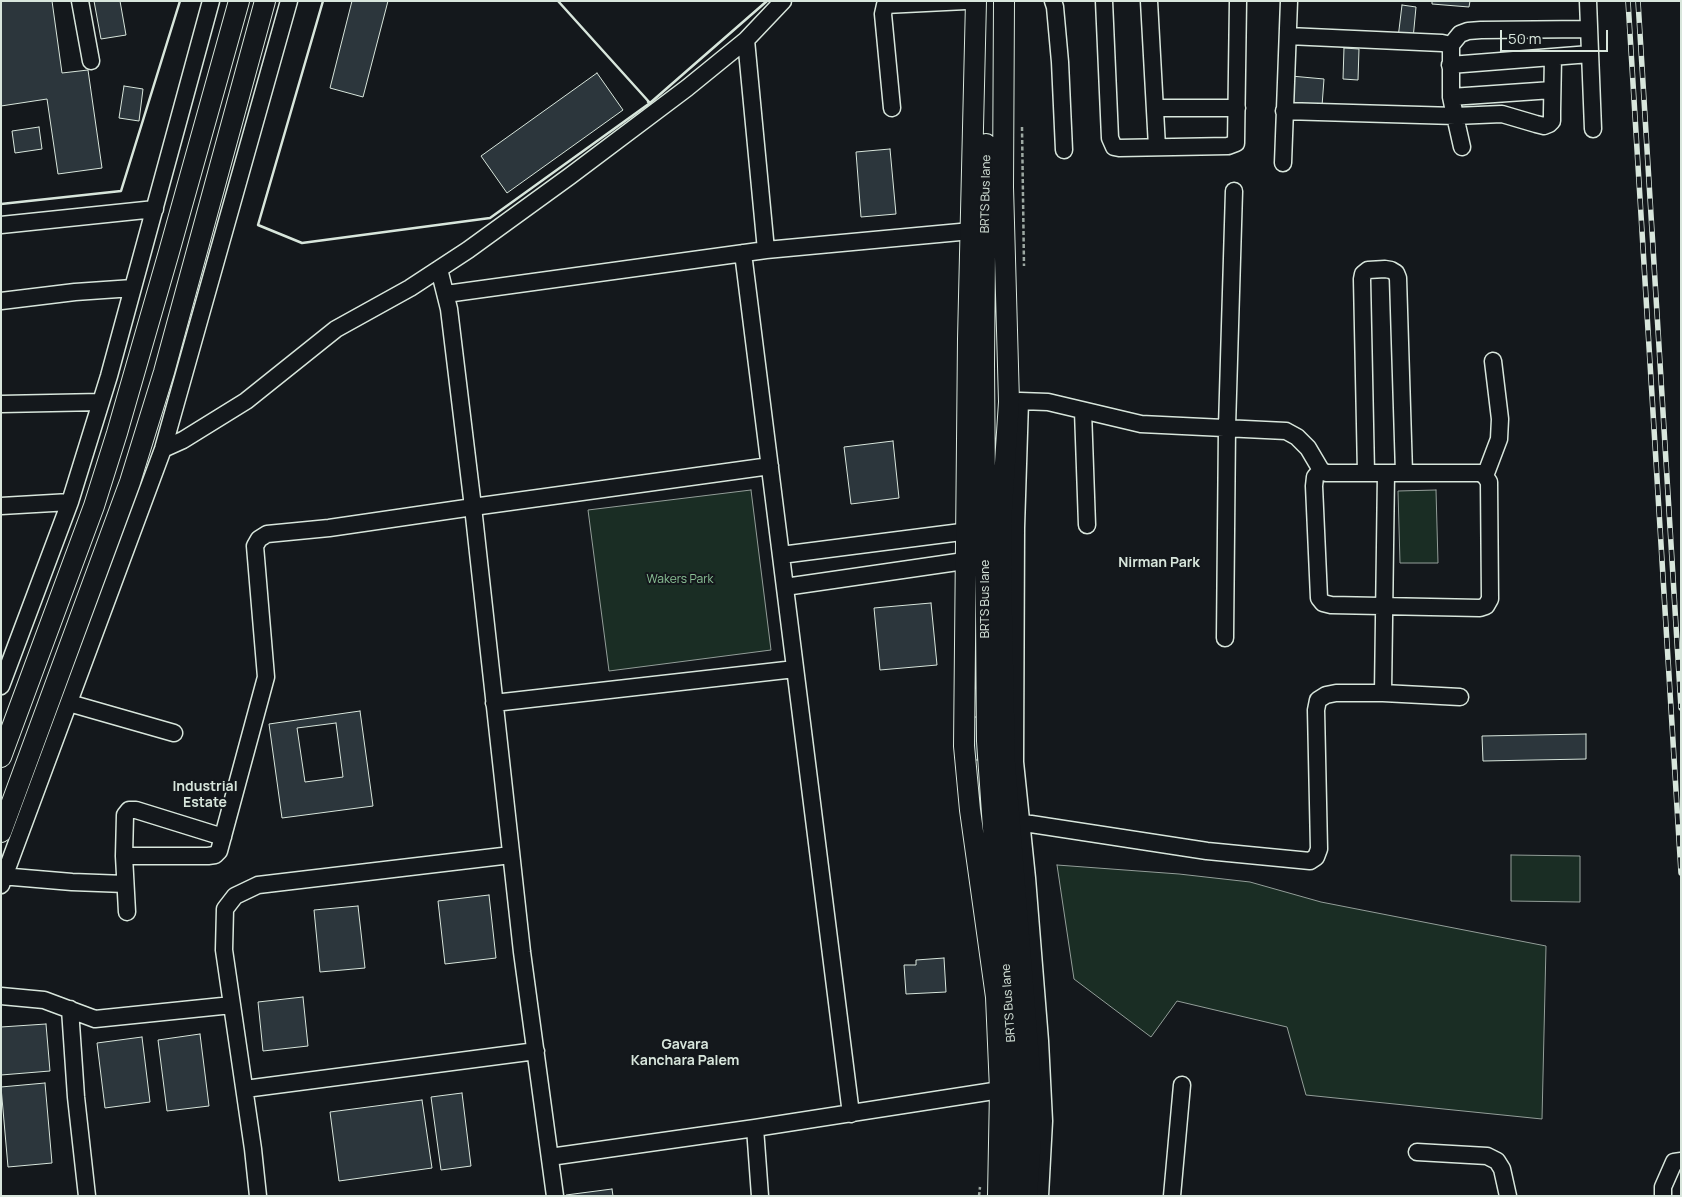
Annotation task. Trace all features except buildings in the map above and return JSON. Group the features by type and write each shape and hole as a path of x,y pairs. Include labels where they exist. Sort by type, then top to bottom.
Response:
{"main road":[{"path":"1,757 102,479 169,252 238,1"},
{"path":"1,832 130,482 166,363 265,1"},
{"path":"976,1 966,531 1001,567 1005,763 1016,822 1031,1082 1031,1140 1027,1196"},
{"name":"BRTS Bus lane","path":"988,1 984,354 1001,529"},
{"path":"998,1196 1000,1090 996,997 970,810 964,746 993,559 1001,529 1009,402 1003,187 1004,1"},
{"name":"BRTS Bus lane","path":"993,559 987,741 996,871 1009,983 1014,1071 1012,1196"}],"street":[{"path":"80,1 91,61"},
{"path":"1,686 70,502 101,402 211,1"},
{"path":"125,884 2,879 163,449 289,1"},
{"path":"163,449 184,440 246,401 336,329 410,288 439,269 578,170 687,88 746,40 783,1"},
{"path":"892,108 883,9 885,6 913,2 966,1"},
{"path":"1053,1 1060,62 1064,150"},
{"path":"1104,1 1111,144 1119,148 1232,145 1236,143 1238,1"},
{"path":"1149,1 1157,147"},
{"path":"1283,163 1289,1"},
{"path":"1588,1 1593,129"},
{"path":"1462,147 1451,97 1450,66 1451,45 1460,34 1481,30 1590,29"},
{"path":"1288,36 1442,43 1451,45"},
{"path":"746,40 766,250"},
{"path":"1450,66 1590,54"},
{"path":"1284,111 1455,116 1502,114 1544,126 1552,121 1553,57"},
{"path":"1451,97 1552,90"},
{"path":"1156,108 1237,108"},
{"path":"1225,638 1227,428 1234,192"},
{"path":"1,225 155,209"},
{"path":"446,294 766,250 971,230"},
{"path":"743,253 851,1114"},
{"path":"439,269 446,294 473,507 511,855 554,1196"},
{"path":"1366,473 1362,279 1363,274 1368,270 1385,269 1396,273 1398,278 1404,473"},
{"path":"1,302 75,292 132,288"},
{"path":"1485,476 1499,439 1500,419 1493,362"},
{"path":"781,555 966,531 1001,529 1020,401 1048,402 1142,424 1286,431 1297,437 1308,448 1321,470 1326,473 1480,473 1489,482 1490,600 1486,606 1480,608 1384,607 1323,604 1319,598 1314,486 1315,477 1321,470"},
{"path":"1,404 101,402"},
{"path":"1083,411 1087,525"},
{"path":"124,856 215,855 219,851 266,677 255,546 259,539 267,534 329,528 770,466"},
{"path":"1384,693 1386,473"},
{"path":"1,506 70,502"},
{"path":"785,587 993,559"},
{"path":"494,702 796,669"},
{"path":"1040,1196 1044,1121 1040,1031 1016,822 1207,851 1310,861 1316,857 1319,849 1316,710 1318,700 1326,695 1336,693 1384,693 1460,697"},
{"path":"69,703 174,733"},
{"path":"127,912 124,856 125,815 129,810 136,810 223,837"},
{"path":"258,1196 224,950 225,909 235,896 258,885 511,855"},
{"path":"1,996 44,1000 95,1019 232,1005"},
{"path":"70,1009 76,1096 87,1196"},
{"path":"244,1090 536,1051"},
{"path":"1172,1196 1182,1085"},
{"path":"550,1157 851,1114 1000,1090"},
{"path":"755,1128 760,1196"},
{"path":"1418,1152 1487,1156 1497,1161 1502,1169 1508,1196"},
{"path":"1664,1196 1663,1187 1674,1162 1681,1161"}],"green space":[{"name":"Wakers Park","path":"751,490 771,650 609,671 588,510"},
{"path":"1436,490 1438,563 1400,563 1398,491"},
{"path":"1511,855 1580,856 1580,902 1511,901"},
{"path":"1057,865 1179,874 1250,882 1321,902 1546,946 1542,1119 1306,1095 1287,1027 1177,1001 1151,1037 1074,979"}],"railway":[{"path":"1628,1 1681,873"},
{"path":"1638,1 1681,708"}],"wall":[{"path":"1,204 121,191 180,1"},
{"path":"323,1 258,225 302,243 490,218 650,103 558,1"},
{"path":"648,102 650,103 767,1"}],"district":[{"name":"Nirman Park","path":"1159,563"},
{"name":"Industrial Estate","path":"205,796"},
{"name":"Gavara Kanchara Palem","path":"685,1054"}]}
